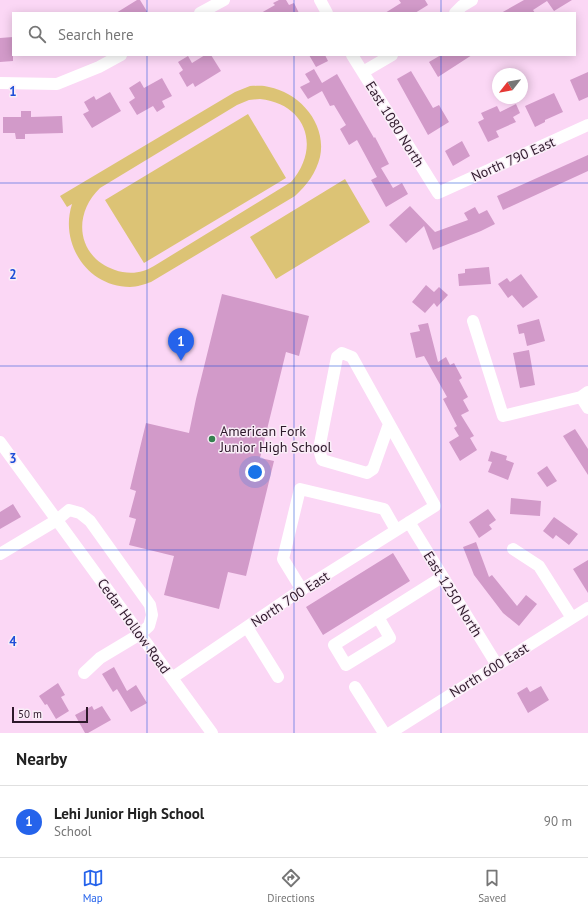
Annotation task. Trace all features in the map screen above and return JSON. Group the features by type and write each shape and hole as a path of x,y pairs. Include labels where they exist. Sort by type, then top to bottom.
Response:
{"street":[{"path":"202,12 224,0"},
{"path":"320,0 326,12"},
{"path":"456,12 472,0"},
{"path":"0,84 57,84 99,67 120,56"},
{"name":"East 1080 North","path":"353,56 438,193"},
{"path":"363,72 390,56"},
{"name":"North 790 East","path":"438,193 588,125"},
{"path":"473,321 503,416 584,395 588,408"},
{"path":"342,353 352,357 389,424 374,469 368,473 322,460 319,449 337,357 342,353"},
{"name":"North 700 East","path":"172,678 302,590 435,506 389,424"},
{"name":"Cedar Hollow Road","path":"0,442 212,733"},
{"path":"302,590 283,559 300,489 384,509 396,530"},
{"path":"0,554 57,520 69,510 80,513 90,521 150,606 152,615 148,626 140,634 100,658 84,673"},
{"name":"East 1250 North","path":"409,522 497,665"},
{"path":"513,549 539,566 572,618"},
{"path":"378,617 390,638 346,665 334,644 442,577"},
{"name":"North 600 East","path":"390,733 588,608"},
{"path":"247,627 278,677"},
{"path":"355,687 384,733"}],"shaded area":[{"path":"250,86 269,87 280,90 291,96 301,103 309,112 319,133 321,145 318,163 307,183 295,196 151,282 130,287 115,285 101,280 80,260 74,248 70,234 69,219 72,204 67,207 60,196 235,92","holes":["260,99 276,103 289,109 298,118 304,130 307,142 305,155 300,169 291,182 146,270 132,273 118,271 102,264 93,256 86,245 82,222 85,210 91,199 100,188 237,105 249,100"]},
{"path":"248,114 286,178 144,263 105,200"},
{"path":"345,179 370,222 276,279 250,237"}],"building":[{"path":"137,0 140,0 147,12 118,12"},
{"path":"279,0 286,0 289,5 294,3 298,12 263,12 275,5 273,3"},
{"path":"399,0 425,0 428,5 417,12 387,12 401,3"},
{"path":"524,0 572,0 554,11 547,1 533,10 534,12 503,12"},
{"path":"12,37 13,61 0,62 0,38"},
{"path":"188,56 192,63 203,56 212,56 221,71 195,87 193,83 187,87 179,73 183,70 178,62"},
{"path":"310,56 326,56 328,61 316,67"},
{"path":"439,56 470,56 438,77 429,62"},
{"path":"314,69 322,83 337,74 374,138 375,137 389,164 381,168 393,188 402,183 408,194 386,207 371,180 377,177 357,140 349,145 340,129 346,125 334,105 330,106 322,91 308,99 300,87 310,82 305,74"},
{"path":"411,71 433,108 439,105 449,122 428,135 397,79"},
{"path":"588,72 588,97 579,101 570,80"},
{"path":"162,78 172,96 162,101 165,107 157,112 153,106 137,115 129,102 135,98 129,88 140,81 144,88"},
{"path":"110,92 121,111 92,128 83,114 89,111 84,102 94,96 96,100"},
{"path":"554,93 563,112 545,120 545,122 535,127 525,106"},
{"path":"516,104 520,113 513,117 516,122 496,131 499,137 488,142 478,122 484,119 481,113 497,106 500,112"},
{"path":"21,111 31,111 31,117 62,116 63,133 25,134 25,139 16,139 15,133 3,133 3,117 21,117"},
{"path":"462,141 470,156 453,166 445,151"},
{"path":"588,155 588,171 503,210 497,196"},
{"path":"410,206 435,232 468,220 464,213 475,207 479,214 487,210 495,224 433,250 424,226 406,243 389,225"},
{"path":"489,267 491,284 459,286 458,274 465,273 465,269"},
{"path":"521,274 538,297 523,308 512,295 508,298 498,284 507,278 510,282"},
{"path":"426,285 434,292 439,287 448,295 437,307 434,303 425,313 412,302"},
{"path":"222,294 309,316 299,356 286,352 260,458 274,461 246,576 228,572 219,609 164,595 174,556 129,545 136,519 129,517 136,491 130,489 146,423 189,433"},
{"path":"539,319 545,341 527,346 524,333 519,334 517,325"},
{"path":"428,323 438,362 446,357 450,365 454,363 462,378 459,380 468,397 463,400 469,411 461,415 474,436 470,438 477,450 460,461 449,442 459,436 454,428 457,426 443,399 447,397 424,356 416,358 410,333 420,331 418,325"},
{"path":"529,350 535,385 520,388 513,353"},
{"path":"575,429 588,449 588,475 563,436"},
{"path":"491,451 507,456 506,460 514,463 508,480 488,472 492,462 488,461"},
{"path":"547,466 557,481 547,487 537,473"},
{"path":"511,498 541,501 540,516 510,514"},
{"path":"13,504 21,517 0,529 0,512"},
{"path":"488,509 496,520 489,525 492,529 479,538 469,522"},
{"path":"554,517 578,534 569,545 556,535 553,539 543,531"},
{"path":"476,542 489,577 492,575 517,606 526,595 537,604 519,626 503,613 474,575 463,547"},
{"path":"393,553 410,581 323,635 306,607"},
{"path":"588,560 588,593 573,569"},
{"path":"114,667 127,691 136,685 147,703 131,712 117,689 113,692 102,674"},
{"path":"58,683 65,695 61,697 69,711 56,719 47,704 45,705 39,696"},
{"path":"541,686 549,700 528,713 517,693 527,687 530,692"},
{"path":"92,706 94,710 102,706 111,720 88,733 85,733 75,715"}],"place":[{"name":"Lehi Junior High School","path":"181,361"},
{"name":"American Fork Junior High School","path":"212,439"}]}
